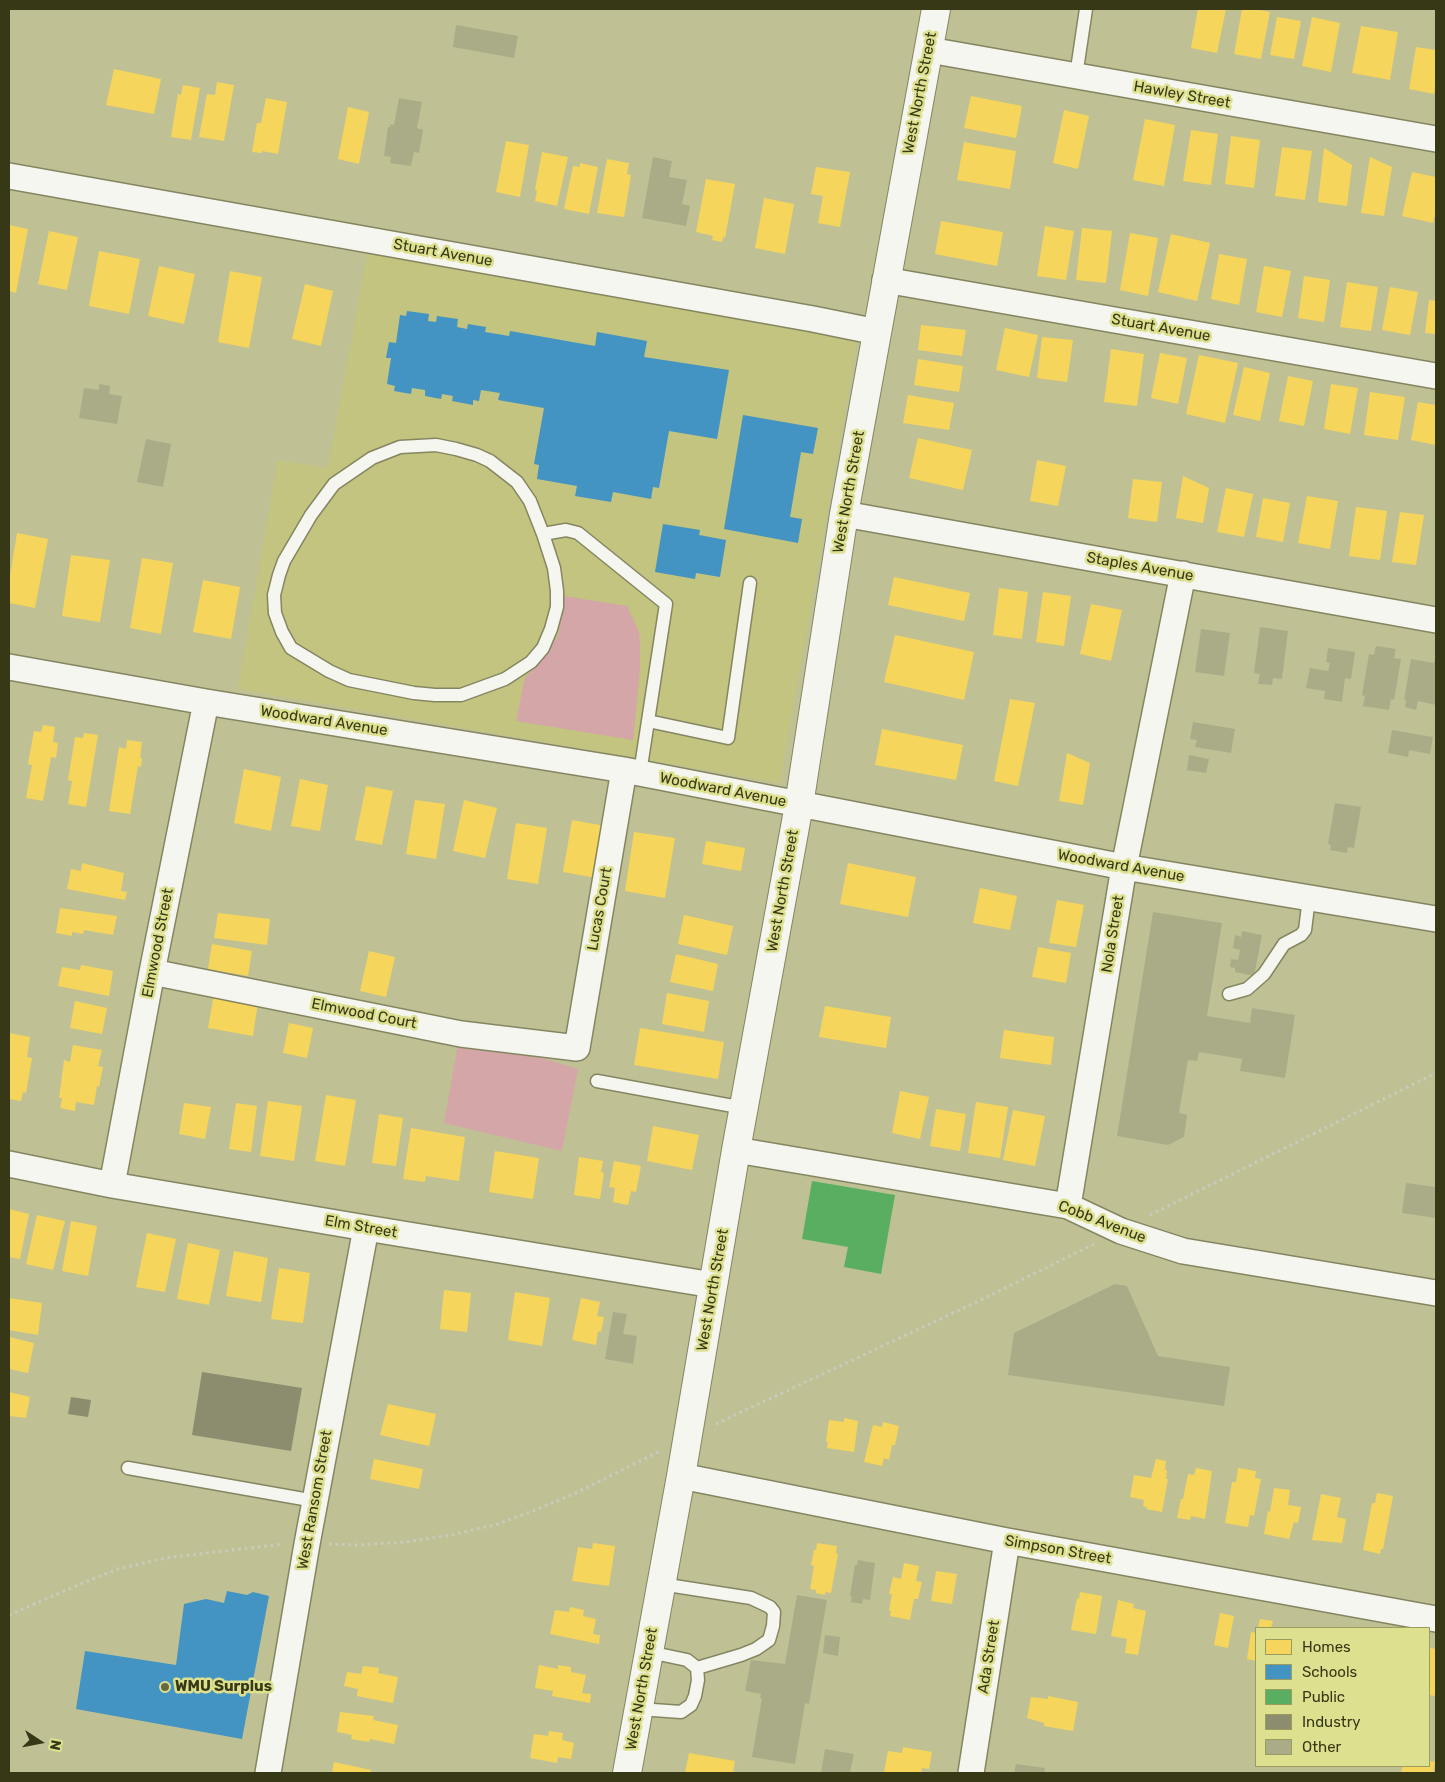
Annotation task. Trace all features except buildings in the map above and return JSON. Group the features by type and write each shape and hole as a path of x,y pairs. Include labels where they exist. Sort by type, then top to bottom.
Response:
{"street":[{"name":"West North Street","path":"627,1773 736,1150 799,805 844,514 936,9"},
{"name":"Hawley Street","path":"929,50 1436,139"},
{"name":"Stuart Avenue","path":"9,176 794,315 877,332"},
{"name":"Stuart Avenue","path":"886,280 1436,376"},
{"name":"Staples Avenue","path":"844,514 1436,620"},
{"name":"Nola Street","path":"1068,1206 1124,867 1183,574"},
{"name":"Woodward Avenue","path":"9,667 206,702 632,772 1124,867 1436,918"},
{"name":"Elmwood Street","path":"112,1185 206,702"},
{"name":"Lucas Court","path":"577,1048 632,772"},
{"name":"Elmwood Court","path":"152,972 461,1034 577,1048"},
{"name":"Cobb Avenue","path":"736,1150 1068,1206 1121,1231 1183,1251 1436,1293"},
{"name":"Elm Street","path":"9,1164 112,1185 713,1285"},
{"name":"West Ransom Street","path":"268,1773 307,1544 366,1228"},
{"name":"Simpson Street","path":"680,1476 1008,1541 1436,1619"},
{"name":"Ada Street","path":"971,1773 1008,1541"}],"lane":[{"path":"1076,76 1086,9"},
{"path":"436,445 456,448 490,461 517,482 530,501 543,534 554,568 557,591 557,607 543,648 531,662 505,679 461,694 435,695 414,693 349,680 329,671 291,648 275,614 274,594 284,561 311,515 334,484 372,458 400,447 436,445"},
{"path":"543,534 566,530 578,533 666,604 648,721 632,772"},
{"path":"648,721 728,738 750,583"},
{"path":"1229,994 1247,989 1264,974 1284,944 1301,935 1305,930 1310,898"},
{"path":"597,1081 744,1108"},
{"path":"128,1468 315,1501"},
{"path":"661,1584 751,1598 770,1607 774,1612 769,1640 756,1649 741,1655 697,1668"},
{"path":"639,1709 681,1712 691,1705 698,1680 697,1668 687,1660 649,1652"}],"path":[{"path":"9,1615 118,1569 165,1558 273,1544 358,1545 405,1542 451,1535 498,1524 543,1507 578,1492 687,1437 986,1298 1121,1231 1179,1199 1436,1073"}],"shaded area":[{"path":"368,250 844,333 857,341 780,783 238,689 278,460 328,468"},
{"path":"564,596 627,606 639,632 640,641 640,670 633,740 516,721 525,677 536,667 558,636"},
{"path":"460,1033 578,1069 562,1151 444,1123"}],"place":[{"name":"WMU Surplus","path":"165,1687"}]}
